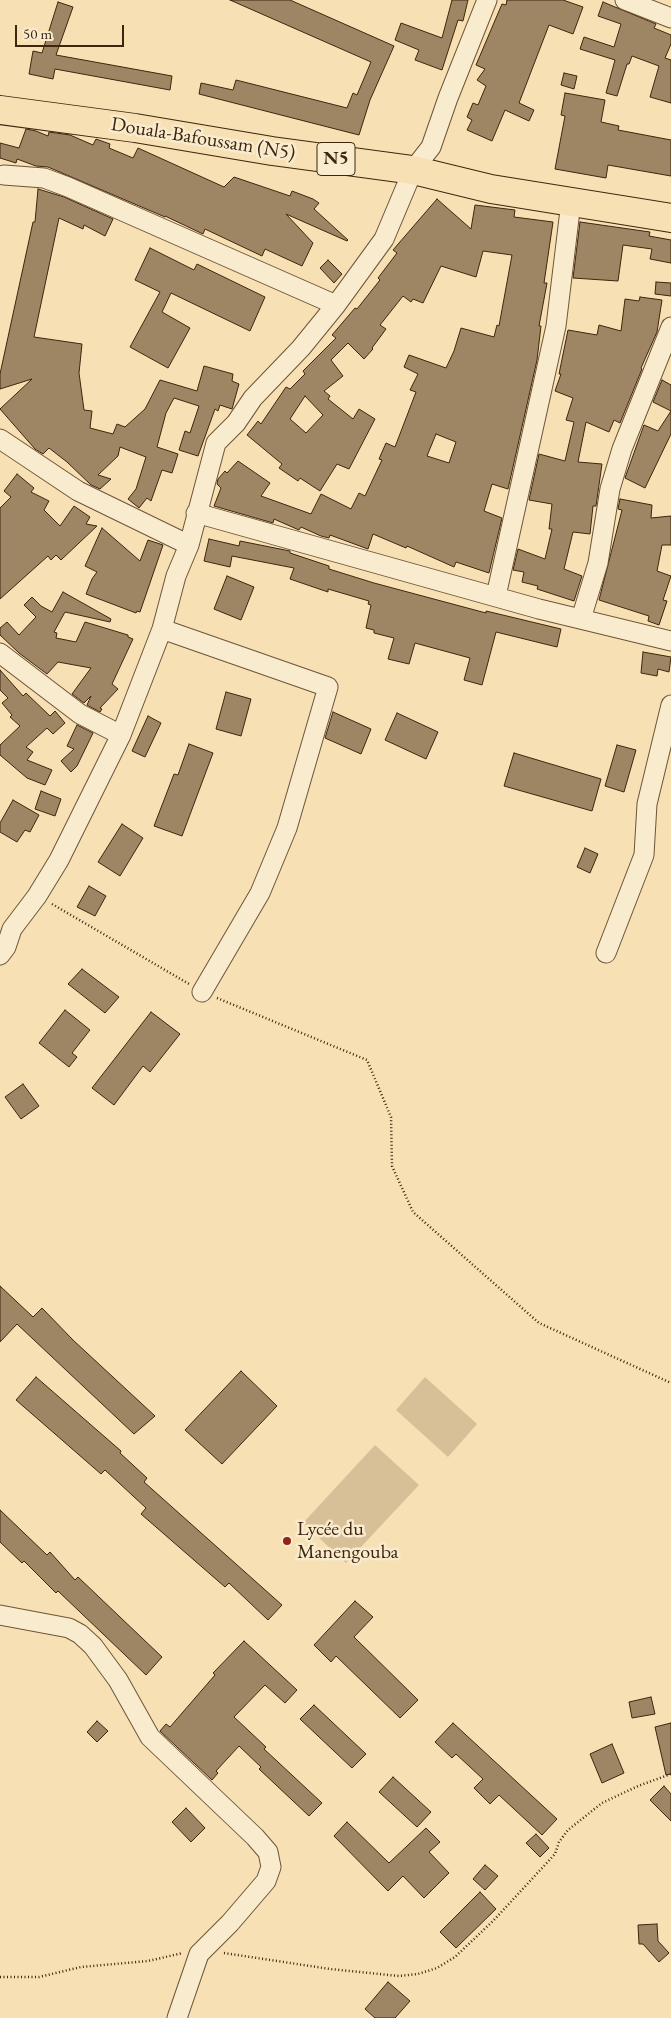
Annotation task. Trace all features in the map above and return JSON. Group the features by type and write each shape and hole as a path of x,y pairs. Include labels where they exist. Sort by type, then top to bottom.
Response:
{"highway":[{"name":"Douala-Bafoussam (N5)","path":"0,110 135,128 272,151 413,170 491,189 671,218"}],"street":[{"path":"0,955 6,948 6,925 38,896 79,821 121,735 162,629 176,576 189,545 216,443 236,423 253,398 301,348 336,305 384,238 413,170 431,147 448,98 487,0"},
{"path":"625,0 671,18"},
{"path":"4,174 44,178 68,187 336,305"},
{"path":"496,596 556,326 571,202"},
{"path":"582,620 598,563 610,488 622,449 671,327"},
{"path":"0,439 78,491 189,545"},
{"path":"196,513 582,620 671,641"},
{"path":"162,629 328,687 287,828 267,877 260,893 202,992"},
{"path":"0,654 80,714 121,735"},
{"path":"606,954 644,855 647,804 671,705"},
{"path":"0,1615 69,1628 80,1634 93,1646 118,1680 150,1737 199,1786 255,1837 268,1852 271,1867 266,1881 230,1924 199,1954 177,2018"}],"path":[{"path":"38,896 202,992 367,1060 391,1117 392,1166 413,1212 539,1323 671,1383"},
{"path":"0,1977 39,1976 81,1967 148,1962 181,1953 241,1955 330,1969 399,1976 418,1974 437,1968 455,1957 539,1873 555,1854 559,1842 568,1830 602,1803 638,1786 671,1774"}],"shaded area":[{"path":"425,1377 477,1424 448,1457 396,1410"},
{"path":"375,1445 419,1485 346,1563 303,1523"}],"building":[{"path":"230,0 290,0 394,46 370,100 359,135 199,94 201,83 233,90 236,80 347,108 353,93 357,95 371,62"},
{"path":"452,0 468,0 463,21 458,20 442,70 415,60 419,50 395,40 401,23 442,38"},
{"path":"507,0 563,0 583,7 573,34 549,25 519,103 534,110 529,121 505,110 492,141 467,130 472,120 467,117 473,103 478,105 486,86 477,80 485,69 476,65 502,4 506,5"},
{"path":"58,2 73,7 56,55 172,76 170,90 55,69 53,79 29,74 33,51 42,53"},
{"path":"603,2 656,24 654,28 671,35 671,44 665,58 671,60 671,103 650,97 659,66 632,56 629,64 627,64 617,96 606,93 615,60 580,49 584,37 614,47 621,24 598,16"},
{"path":"564,73 577,76 574,89 561,85"},
{"path":"565,93 605,100 601,122 619,126 618,130 671,140 671,176 608,165 606,178 555,169 565,116 561,115"},
{"path":"26,129 48,136 49,132 70,135 93,145 96,139 110,144 109,148 133,158 138,148 224,187 234,177 290,196 292,191 319,203 314,209 348,240 286,214 313,243 302,266 265,249 262,256 205,229 203,234 48,167 36,166 17,159 16,163 0,158 0,143 19,148"},
{"path":"38,189 64,197 113,219 105,236 84,225 83,229 59,218 34,337 82,344 79,373 84,410 92,411 90,428 113,434 117,424 125,427 145,409 160,380 197,391 204,366 233,374 232,381 239,384 232,409 220,405 218,411 215,409 198,456 179,450 185,431 190,433 199,406 174,398 166,413 157,447 178,454 172,473 162,470 151,501 147,498 139,508 128,499 136,489 146,457 120,447 118,456 98,475 111,479 100,489 91,485 49,448 43,454 35,449 0,409 32,379 0,389 0,374 33,222 35,222"},
{"path":"437,199 471,229 475,205 515,210 514,217 553,222 544,283 547,283 539,326 541,326 537,360 508,489 492,484 484,511 502,518 489,573 456,562 454,567 407,546 406,548 373,534 368,549 330,535 329,538 321,536 301,527 299,530 274,519 273,523 214,506 221,488 217,484 218,479 225,471 227,473 238,461 270,483 261,496 311,514 321,494 351,509 359,493 365,496 382,460 379,459 386,443 395,447 416,392 410,390 418,374 404,367 409,355 446,368 454,351 461,328 494,337 497,325 499,326 512,255 483,251 476,277 441,266 423,303 413,299 411,302 403,296 380,325 386,329 364,359 348,343 331,360 343,376 324,391 330,396 328,399 353,419 359,409 375,419 349,469 337,464 320,491 300,478 298,481 279,468 282,464 247,435 258,421 261,424 286,387 290,389 305,374 303,371 336,338 332,335 355,308 357,309 380,280 378,278 397,253 393,250","holes":["305,396 323,415 306,433 290,419","436,434 456,442 449,463 427,456"]},
{"path":"580,222 650,232 649,236 671,240 671,263 650,259 652,249 623,245 618,281 573,278"},
{"path":"150,248 194,270 197,264 265,297 250,331 171,293 162,312 190,328 168,368 130,347 160,292 135,280"},
{"path":"328,260 342,274 334,283 320,268"},
{"path":"656,282 671,283 671,296 655,294"},
{"path":"640,297 662,300 657,332 620,423 614,420 609,432 586,422 578,462 602,464 596,506 593,506 590,534 573,532 564,569 582,576 574,601 537,589 538,586 522,582 524,572 513,570 518,549 545,559 552,529 549,529 552,504 529,500 539,454 565,461 574,422 566,420 573,398 555,391 561,374 559,374 568,330 597,335 599,325 621,331 625,299 639,301"},
{"path":"662,380 671,385 671,411 653,402"},
{"path":"671,411 671,434 645,488 625,478 644,425 658,431"},
{"path":"17,474 34,488 31,492 49,501 44,510 60,526 74,506 90,517 86,524 97,526 61,560 56,555 51,560 48,556 0,599 0,508 11,497 4,491"},
{"path":"620,499 652,505 651,518 671,516 671,545 662,545 657,571 671,576 663,600 667,601 659,625 648,621 649,616 599,600 622,510 618,509"},
{"path":"102,528 140,561 148,540 163,545 140,612 137,611 136,613 86,594 97,572 85,566"},
{"path":"209,539 239,546 240,541 290,551 290,553 329,566 329,569 374,583 486,613 486,611 561,629 557,647 496,632 482,685 464,680 470,658 415,643 409,664 388,659 394,638 374,633 374,630 366,628 371,605 368,604 369,601 328,589 328,592 290,579 294,568 232,556 230,567 204,561"},
{"path":"227,576 254,587 241,620 214,609"},
{"path":"63,592 111,619 110,622 65,612 54,632 57,633 56,638 76,642 85,622 128,635 128,637 133,639 112,684 118,689 100,708 102,709 100,712 87,705 91,696 84,703 72,694 91,668 58,662 47,674 19,653 0,635 0,628 7,622 19,635 36,617 24,605 32,597 41,606 52,612"},
{"path":"643,652 671,657 669,672 658,669 657,676 641,673"},
{"path":"0,670 23,696 26,693 50,716 55,711 65,723 53,734 47,728 26,747 33,752 27,760 52,770 45,785 27,778 0,755 0,745 20,726 10,717 12,715 2,703 8,698 0,690"},
{"path":"226,692 251,699 241,736 216,729"},
{"path":"333,712 371,729 361,754 325,738"},
{"path":"397,713 438,732 426,759 385,740"},
{"path":"148,716 161,723 145,757 132,751"},
{"path":"77,725 93,733 77,766 71,772 61,761 74,749 67,746"},
{"path":"189,744 213,753 182,836 154,826 174,774 178,775"},
{"path":"617,745 636,750 624,792 605,786"},
{"path":"514,753 601,779 592,811 504,786"},
{"path":"41,791 61,799 55,816 35,809"},
{"path":"13,800 39,815 30,832 25,830 17,842 0,832 0,823"},
{"path":"122,824 143,838 120,876 98,862"},
{"path":"585,848 598,854 590,873 577,867"},
{"path":"89,886 106,896 95,916 77,907"},
{"path":"82,969 119,997 105,1013 68,984"},
{"path":"65,1010 90,1030 72,1053 77,1057 69,1067 39,1043"},
{"path":"151,1012 180,1034 150,1072 143,1066 114,1105 92,1088"},
{"path":"23,1084 39,1106 21,1119 5,1097"},
{"path":"0,1286 33,1317 42,1308 73,1340 155,1416 134,1434 17,1324 0,1342"},
{"path":"241,1371 277,1406 222,1464 185,1430"},
{"path":"36,1377 121,1451 120,1453 147,1478 144,1482 282,1605 268,1620 229,1583 225,1587 141,1514 146,1508 105,1470 101,1474 16,1400"},
{"path":"0,1510 47,1555 50,1552 75,1580 78,1577 162,1657 146,1675 58,1591 56,1593 24,1561 22,1563 0,1542"},
{"path":"355,1601 373,1617 354,1637 418,1700 400,1718 336,1656 331,1662 314,1645"},
{"path":"244,1641 297,1690 285,1703 265,1685 234,1717 266,1747 264,1749 322,1803 309,1816 259,1769 261,1767 239,1746 216,1771 218,1773 212,1780 160,1731 166,1724 170,1727 215,1675 213,1673"},
{"path":"651,1697 655,1714 632,1718 629,1702"},
{"path":"314,1705 366,1754 352,1768 300,1719"},
{"path":"97,1721 108,1731 97,1742 87,1732"},
{"path":"453,1723 557,1819 542,1835 499,1795 490,1804 474,1788 483,1779 456,1754 452,1758 435,1742"},
{"path":"671,1723 671,1774 666,1775 655,1727"},
{"path":"612,1744 624,1773 602,1783 590,1754"},
{"path":"393,1777 431,1812 417,1827 379,1792"},
{"path":"664,1786 671,1794 671,1821 650,1800"},
{"path":"186,1808 205,1828 191,1842 172,1822"},
{"path":"347,1822 389,1863 426,1828 440,1842 429,1852 449,1873 424,1898 403,1876 388,1891 334,1836"},
{"path":"536,1834 549,1848 540,1857 526,1843"},
{"path":"485,1865 498,1876 485,1890 473,1879"},
{"path":"480,1892 496,1909 456,1948 440,1932"},
{"path":"657,1924 658,1941 669,1953 659,1962 643,1944 639,1944 638,1925"},
{"path":"388,1982 410,2001 395,2018 375,2018 365,2009"}],"place":[{"name":"Lycée du Manengouba","path":"287,1541"}]}
